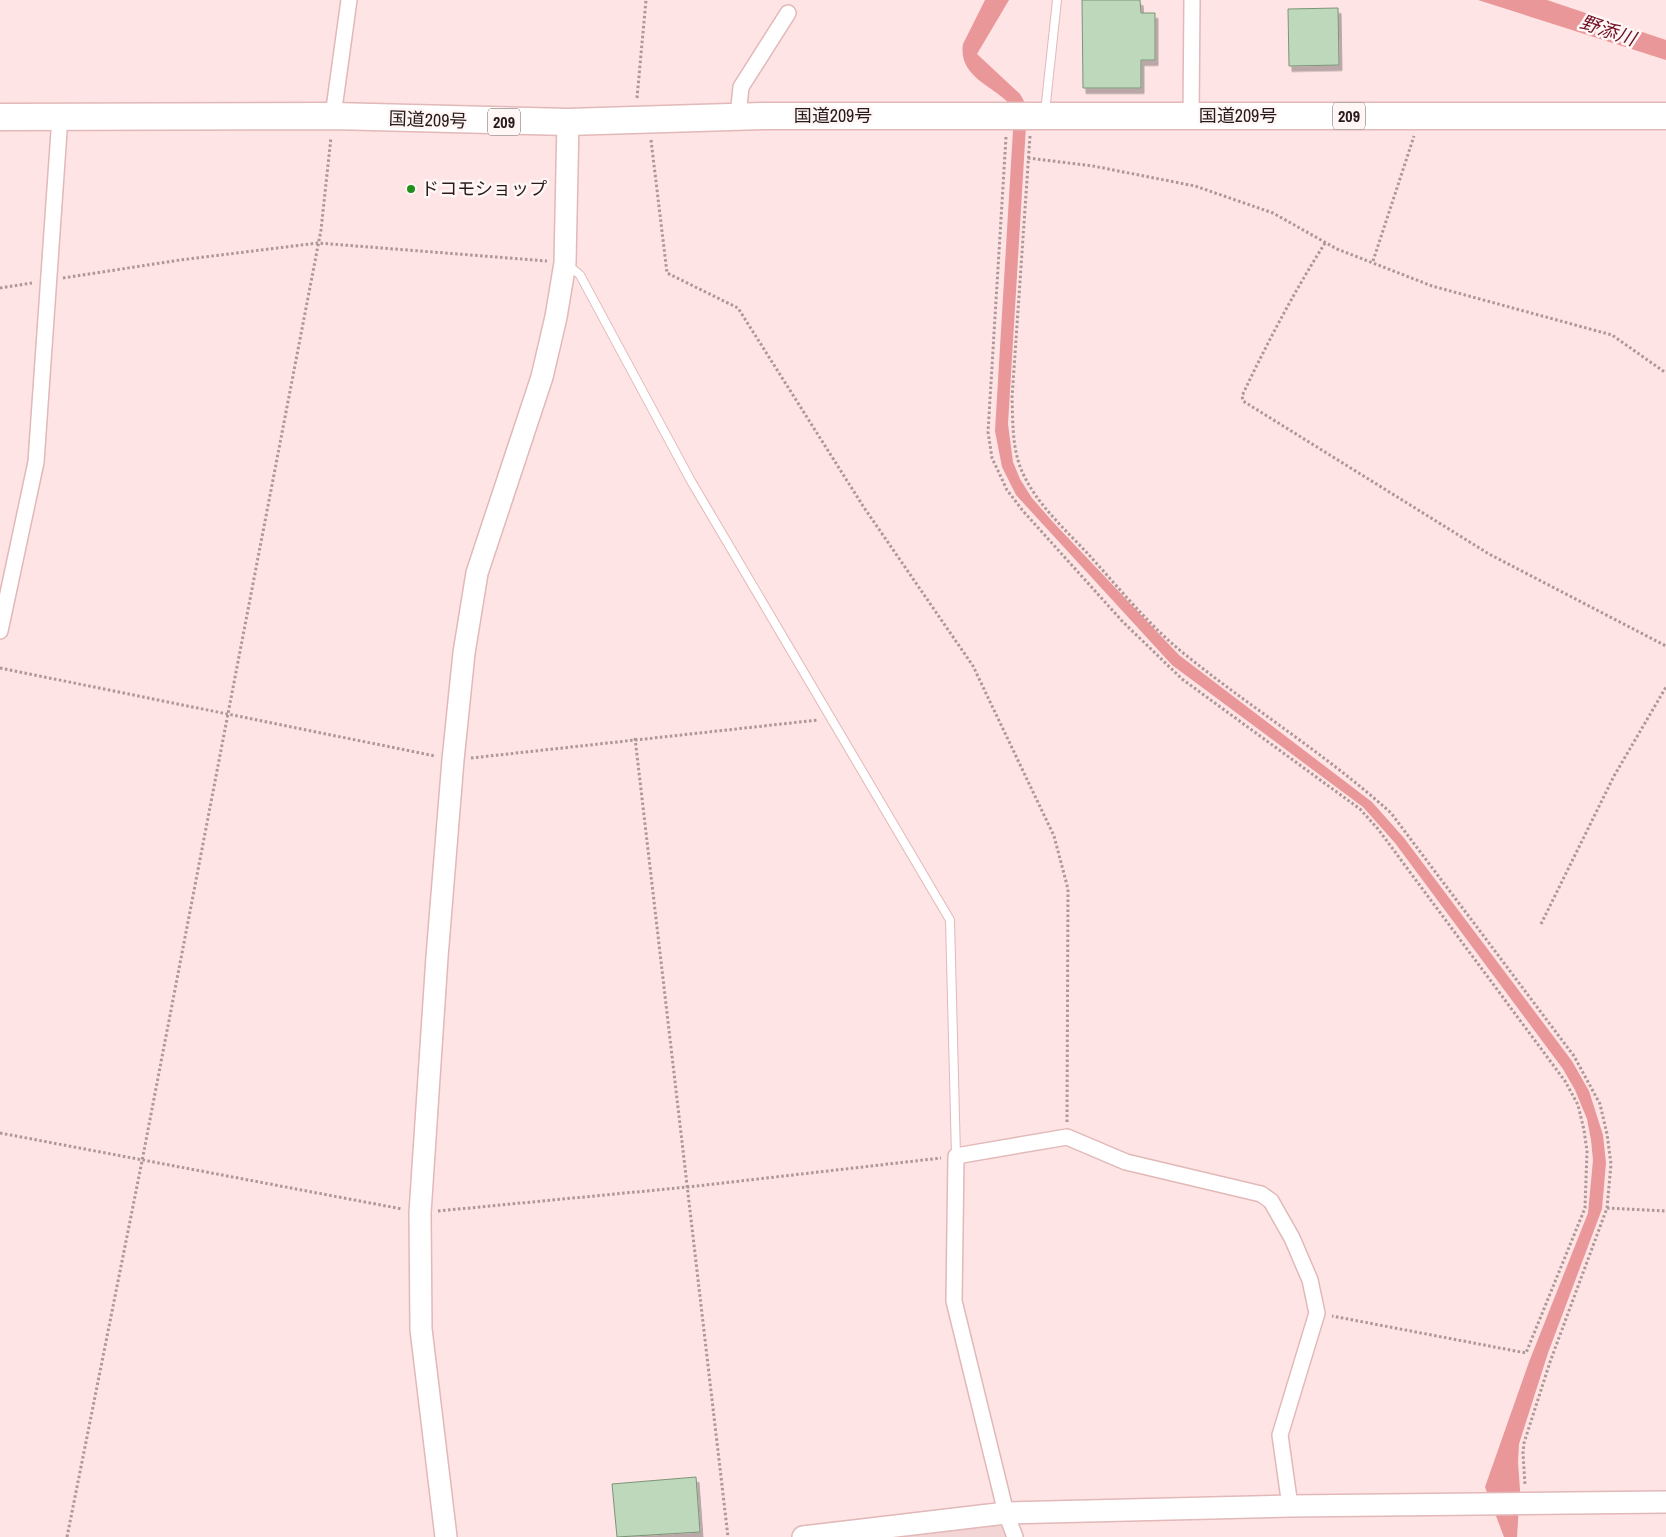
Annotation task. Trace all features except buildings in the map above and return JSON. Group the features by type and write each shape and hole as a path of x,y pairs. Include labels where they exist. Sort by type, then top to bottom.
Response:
{"highway":[{"name":"国道209号","path":"0,117 333,116 568,122 738,116 1023,119 1191,116 1666,116"}],"street":[{"path":"333,116 349,0"},
{"path":"1191,116 1192,0"},
{"path":"738,116 741,88 788,13"},
{"path":"0,631 36,462 60,117"},
{"path":"446,1537 421,1329 420,1213 436,967 453,760 464,653 477,573 542,377 556,317 565,263 568,122"},
{"path":"1015,1537 1006,1513 954,1301 956,1156 1067,1137 1126,1162 1261,1194 1271,1201 1292,1238 1310,1280 1317,1312 1280,1435 1290,1506"},
{"path":"803,1537 1006,1513 1527,1502 1666,1502"}],"lane":[{"path":"1023,119 1057,0"},
{"path":"565,263 580,275 691,481 950,920 956,1156"}],"path":[{"path":"646,0 641,118 668,273 738,308 863,506 973,666 1054,836 1068,889 1067,1137"},
{"path":"67,1537 142,1161 318,243 333,116"},
{"path":"1373,262 1421,116"},
{"path":"1023,119 988,432 992,458 1007,490 1023,512 1116,614 1182,679 1360,809 1378,829 1565,1082 1578,1105 1587,1151 1585,1208 1526,1353 1317,1312"},
{"path":"1527,1502 1522,1453 1524,1443 1550,1362 1607,1208 1611,1164 1600,1104 1589,1080 1574,1056 1391,813 1356,781 1186,656 1160,632 1056,519 1032,490 1021,468 1013,441 1012,398 1028,158 1137,173 1195,186 1273,213 1325,242 1432,286 1612,334 1666,373"},
{"path":"1325,242 1295,291 1262,354 1242,396 1243,401 1489,554 1666,646"},
{"path":"0,288 180,260 318,243 565,263"},
{"path":"0,668 453,760 635,738 831,718"},
{"path":"1541,924 1614,776 1666,687"},
{"path":"635,738 728,1537"},
{"path":"0,1133 420,1213 688,1187 956,1156"},
{"path":"1607,1208 1666,1211"}],"shaded area":[{"path":"993,1521 1002,1527 1006,1537 888,1537"}],"water":[{"path":"985,0 1009,0 977,54 1020,94 1025,103 1026,126 1008,424 1013,462 1020,479 1032,498 1053,522 1179,655 1372,802 1404,838 1572,1061 1589,1091 1603,1135 1606,1163 1602,1209 1548,1353 1519,1444 1520,1490 1517,1537 1504,1537 1485,1487 1529,1362 1588,1213 1593,1160 1587,1119 1575,1090 1563,1069 1395,843 1363,807 1172,665 1016,495 1002,467 995,431 1013,130 1009,103 970,72 965,64 963,55 963,44"},
{"name":"野添川","path":"1478,0 1547,0 1666,40 1666,60"}],"place":[{"name":"ドコモショップ","path":"411,189"}]}
